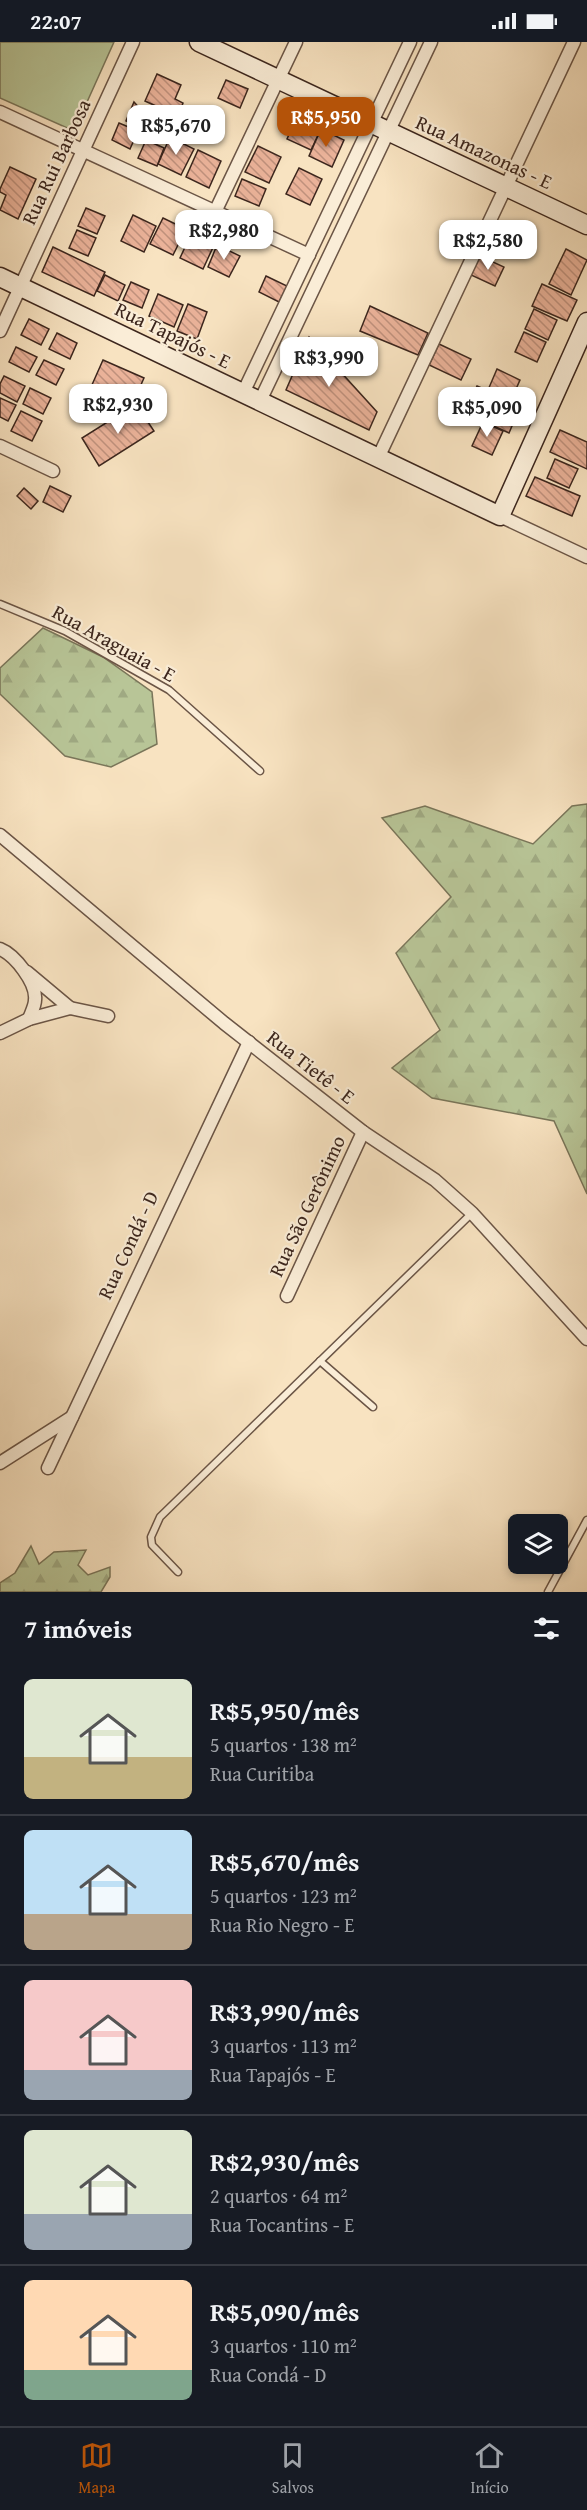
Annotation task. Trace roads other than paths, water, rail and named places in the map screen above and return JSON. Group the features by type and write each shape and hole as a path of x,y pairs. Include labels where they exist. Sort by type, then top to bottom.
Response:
{"street":[{"name":"Rua Rui Barbosa","path":"0,331 133,42"},
{"name":"Rua Amazonas - E","path":"199,42 587,225"},
{"path":"215,212 296,42"},
{"path":"251,397 309,255 410,42"},
{"path":"251,397 388,132 431,42"},
{"path":"378,458 574,42"},
{"path":"0,112 309,255"},
{"name":"Rua Tapajós - E","path":"0,277 587,557"},
{"path":"500,516 587,322"},
{"path":"0,446 53,471"},
{"name":"Rua Tietê - E","path":"0,835 249,1042 363,1132 435,1180 472,1214 587,1339"},
{"path":"2,949 70,1008"},
{"path":"26,972 36,999 29,1019"},
{"path":"0,1033 29,1019 70,1008 108,1016"},
{"name":"Rua Condá - D","path":"48,1467 249,1042"},
{"name":"Rua São Gerônimo","path":"287,1296 363,1132"},
{"path":"0,1463 73,1416"}],"lane":[{"name":"Rua Araguaia - E","path":"0,604 65,631 169,690 260,771"},
{"path":"178,1572 152,1545 151,1537 160,1517 472,1214"},
{"path":"320,1361 373,1407"},
{"path":"549,1592 587,1520"}]}
